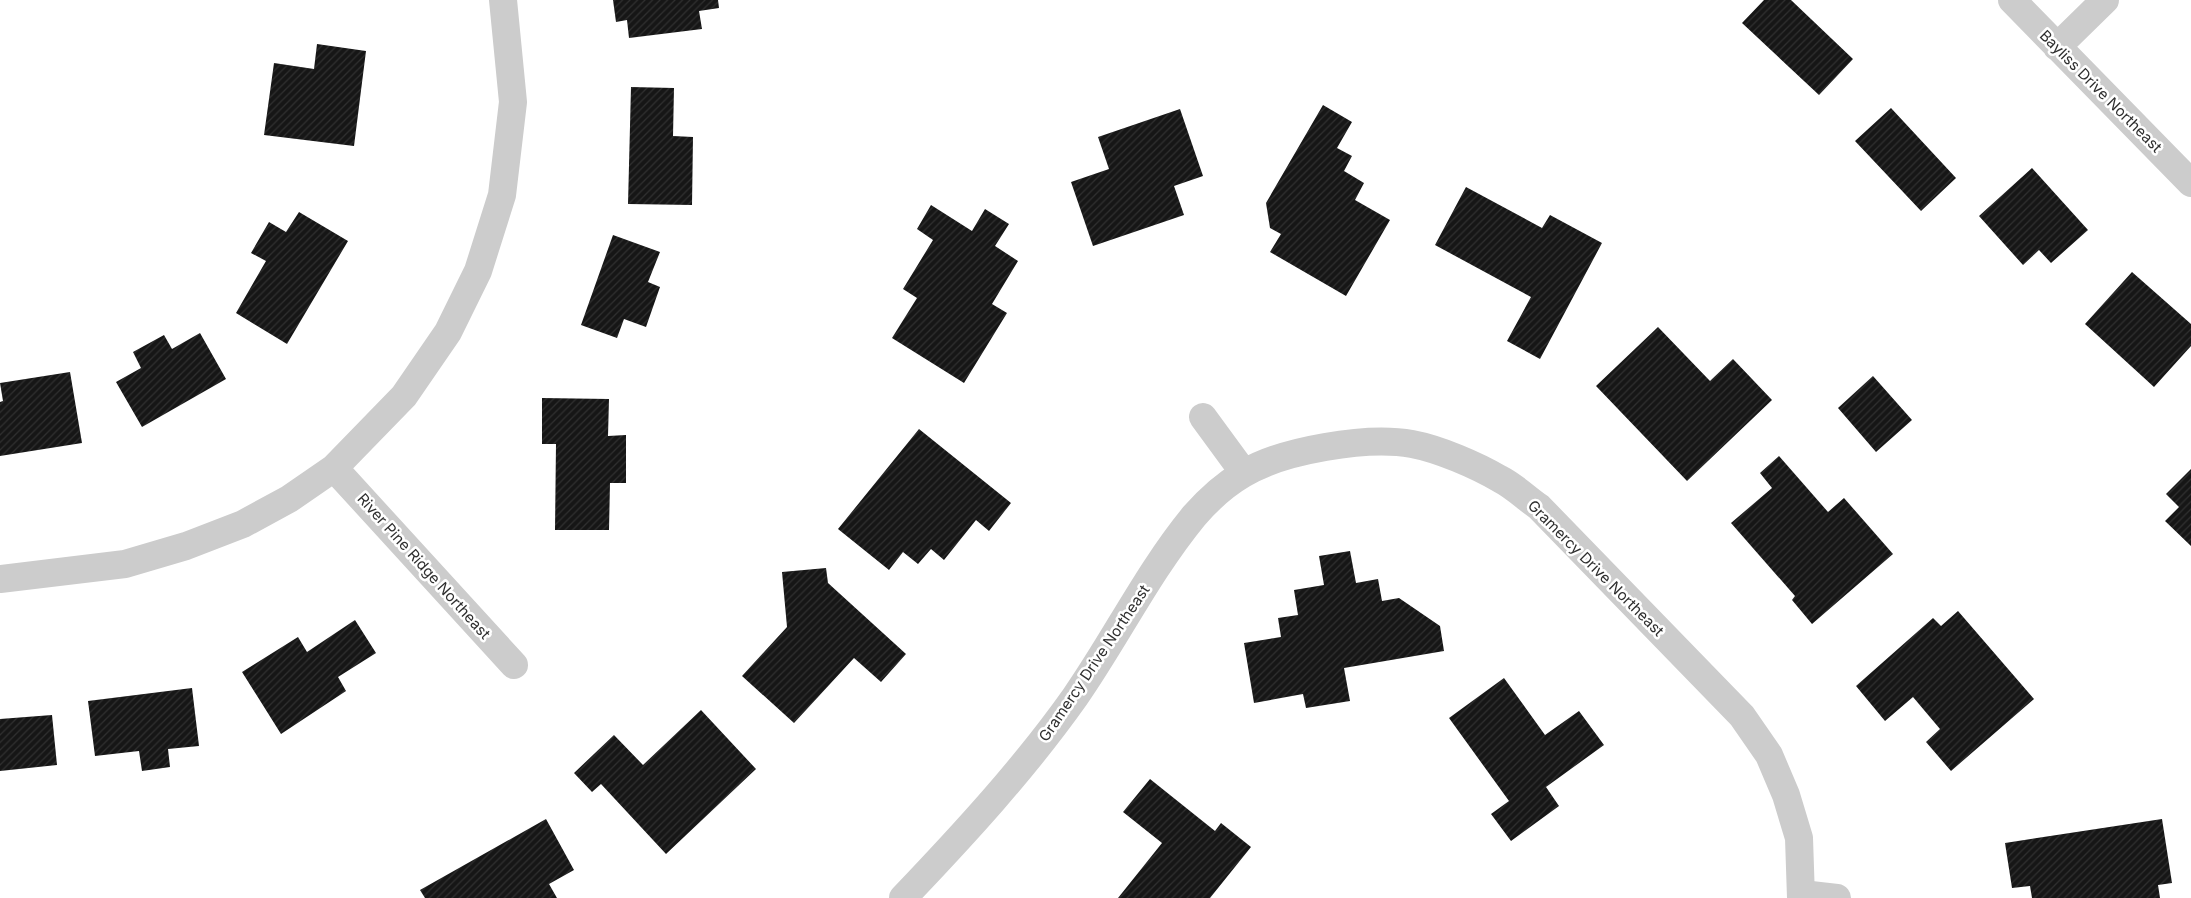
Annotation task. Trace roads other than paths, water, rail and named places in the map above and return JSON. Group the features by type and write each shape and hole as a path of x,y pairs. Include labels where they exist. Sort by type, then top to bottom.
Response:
{"street":[{"path":"0,579 125,564 186,546 244,524 289,499 334,468 404,396 448,332 478,271 502,195 513,102 503,0"},
{"name":"Bayliss Drive Northeast","path":"2012,0 2191,183"},
{"path":"2057,47 2105,0"},
{"path":"1203,417 1244,473"},
{"name":"Gramercy Drive Northeast","path":"903,898 986,809 1038,748 1076,696 1162,558 1195,515 1244,473 1277,458 1311,450 1363,442 1411,444 1456,458 1501,479 1539,507 1742,716 1769,755 1786,795 1799,838 1802,896 1837,898"},
{"name":"River Pine Ridge Northeast","path":"334,468 514,665"}]}
